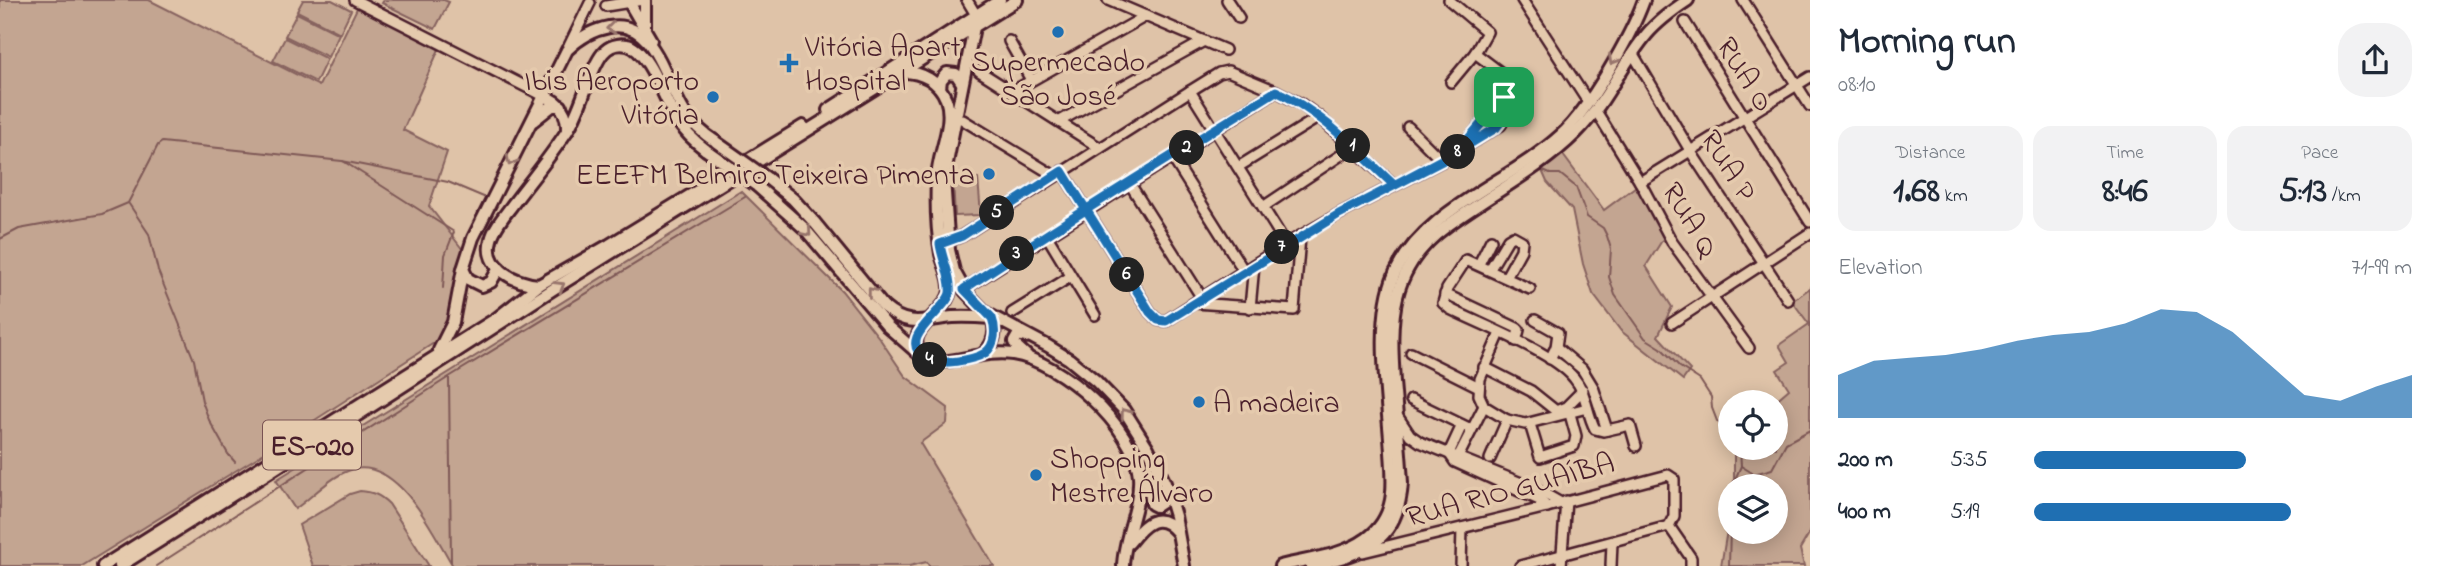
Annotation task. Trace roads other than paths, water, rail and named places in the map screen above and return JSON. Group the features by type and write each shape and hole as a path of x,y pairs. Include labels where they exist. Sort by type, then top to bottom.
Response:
{"main road":[{"path":"644,0 645,27"},
{"name":"ES-020","path":"103,566 496,318 539,285 809,123 1000,0"},
{"name":"ES-020","path":"120,566 549,292 1017,0"},
{"path":"1280,566 1363,542 1377,530 1389,509 1392,486 1383,330 1389,291 1408,251 1437,222 1560,137 1576,120 1628,36 1644,0"},
{"path":"1312,566 1360,552 1382,535 1399,504 1402,483 1392,324 1400,284 1411,261 1434,236 1552,153 1577,132 1596,111 1657,22 1688,0"},
{"path":"630,4 645,27 666,75"},
{"path":"435,355 446,340 453,322 463,269 479,224 567,50 585,35 613,26 630,28 648,41 685,113 701,132 793,199 884,307 903,319 918,323 957,317 992,318"},
{"path":"974,27 944,178 944,243 954,271 964,289 992,318 1048,346 1096,381 1121,407 1148,448 1165,483 1184,566"},
{"path":"539,285 517,280 499,268 490,254 493,234 568,131 602,54 612,46 625,44 642,54 678,121 690,136 757,186 804,228 904,343 925,358 943,362 983,354 1014,354 1038,362"},
{"path":"904,72 926,77 940,88"},
{"path":"925,358 919,351 916,339 919,331 945,304 950,292 937,181 948,110 940,88 941,80 947,73 956,74 962,83"},
{"path":"544,96 561,106 568,131"},
{"path":"531,122 552,106 561,106"},
{"path":"463,269 468,279 482,286 491,282 499,268"},
{"path":"983,354 994,337 992,318"},
{"path":"1048,346 1022,335 1015,337 1016,346 1023,353 1072,381 1100,407 1128,445 1137,466 1147,477 1149,499 1154,505 1163,500 1165,483"},
{"path":"1123,559 1138,496 1137,466"},
{"path":"1123,559 1141,529 1153,521 1169,524 1178,534"}],"street":[{"path":"355,0 544,96"},
{"path":"567,50 589,1 597,10 606,3 630,4 644,0"},
{"path":"967,0 976,15"},
{"path":"1108,0 1225,50"},
{"path":"1227,0 1239,18"},
{"path":"1449,0 1487,31 1475,53 1451,82"},
{"path":"1522,0 1588,102"},
{"path":"1743,0 1810,106"},
{"path":"1013,91 1146,16"},
{"name":"RUA O","path":"1685,22 1810,222"},
{"path":"1009,41 1031,80"},
{"path":"1060,121 1204,41"},
{"path":"1458,151 1504,97 1511,83 1475,53"},
{"name":"RUA P","path":"1633,54 1691,152 1788,300"},
{"path":"979,71 1100,148"},
{"path":"944,243 962,236 1190,91 1227,71 1301,104 1394,185"},
{"path":"1640,182 1810,78"},
{"path":"1190,91 1286,244"},
{"path":"964,289 1276,91"},
{"path":"962,120 1058,174 1088,210 1150,312 1158,320 1164,321 1286,244 1442,161 1501,125 1505,116 1504,97"},
{"name":"RUA Q","path":"1596,111 1640,182 1672,242 1749,348"},
{"path":"1238,167 1319,117"},
{"path":"1408,127 1442,161"},
{"path":"1263,207 1353,147"},
{"path":"1172,158 1244,271"},
{"path":"1130,184 1198,301"},
{"path":"1672,323 1810,233"},
{"path":"1046,236 1095,315"},
{"path":"1198,301 1250,308 1294,310 1300,237"},
{"path":"1490,269 1508,239 1518,237 1522,241 1522,247 1506,277"},
{"path":"1479,264 1491,240"},
{"path":"1530,289 1465,260 1445,294 1443,303 1447,308 1550,359 1575,379 1583,390 1595,429 1600,431 1630,425 1636,446"},
{"path":"1250,308 1254,265"},
{"path":"1012,313 1070,276"},
{"path":"1445,294 1517,328 1519,330 1516,341"},
{"path":"1535,320 1558,333 1556,347 1550,359"},
{"path":"1500,334 1484,367 1479,387 1483,406 1507,419 1530,424 1587,408"},
{"path":"1556,347 1582,369 1593,387 1607,430"},
{"path":"1411,354 1479,387"},
{"path":"1484,367 1531,391 1556,411 1566,407 1583,390"},
{"path":"1411,400 1471,429"},
{"path":"1454,458 1483,406"},
{"path":"1396,414 1414,438 1543,503"},
{"path":"1530,424 1540,457 1574,446 1576,436 1570,414"},
{"path":"1490,459 1507,419"},
{"path":"1454,458 1462,425"},
{"name":"RUA RIO GUAÍBA","path":"1360,552 1462,528 1543,503 1563,502 1642,480 1672,476 1675,482 1674,516 1669,526"},
{"path":"1561,566 1563,502"},
{"path":"1520,566 1669,526 1690,558 1691,566"},
{"path":"1461,566 1462,528"},
{"path":"1611,566 1612,541"}],"waterway":[{"path":"0,239 19,229 102,214 128,203 162,142 342,161 448,182 486,198"},
{"path":"343,161 454,232 445,255 443,288"},
{"path":"1541,170 1560,174 1576,187 1587,217 1603,228 1607,236 1611,249 1609,277 1615,295 1645,338 1700,380 1711,397 1718,422"},
{"path":"156,566 449,377 745,197"},
{"path":"129,204 149,234 158,271 194,360 202,401 209,420 235,462"},
{"path":"449,378 451,562"},
{"path":"1741,466 1754,474 1772,469 1786,443 1810,430"},
{"path":"1737,474 1741,460"},
{"path":"1729,566 1730,544"}],"place":[{"name":"Supermecado São José","path":"1058,32"},
{"name":"Vitória Apart Hospital","path":"789,63"},
{"name":"Ibis Aeroporto Vitória","path":"713,97"},
{"name":"EEEFM Belmiro Teixeira Pimenta","path":"989,174"},
{"name":"A madeira","path":"1199,402"},
{"name":"Shopping Mestre Álvaro","path":"1036,475"}]}
